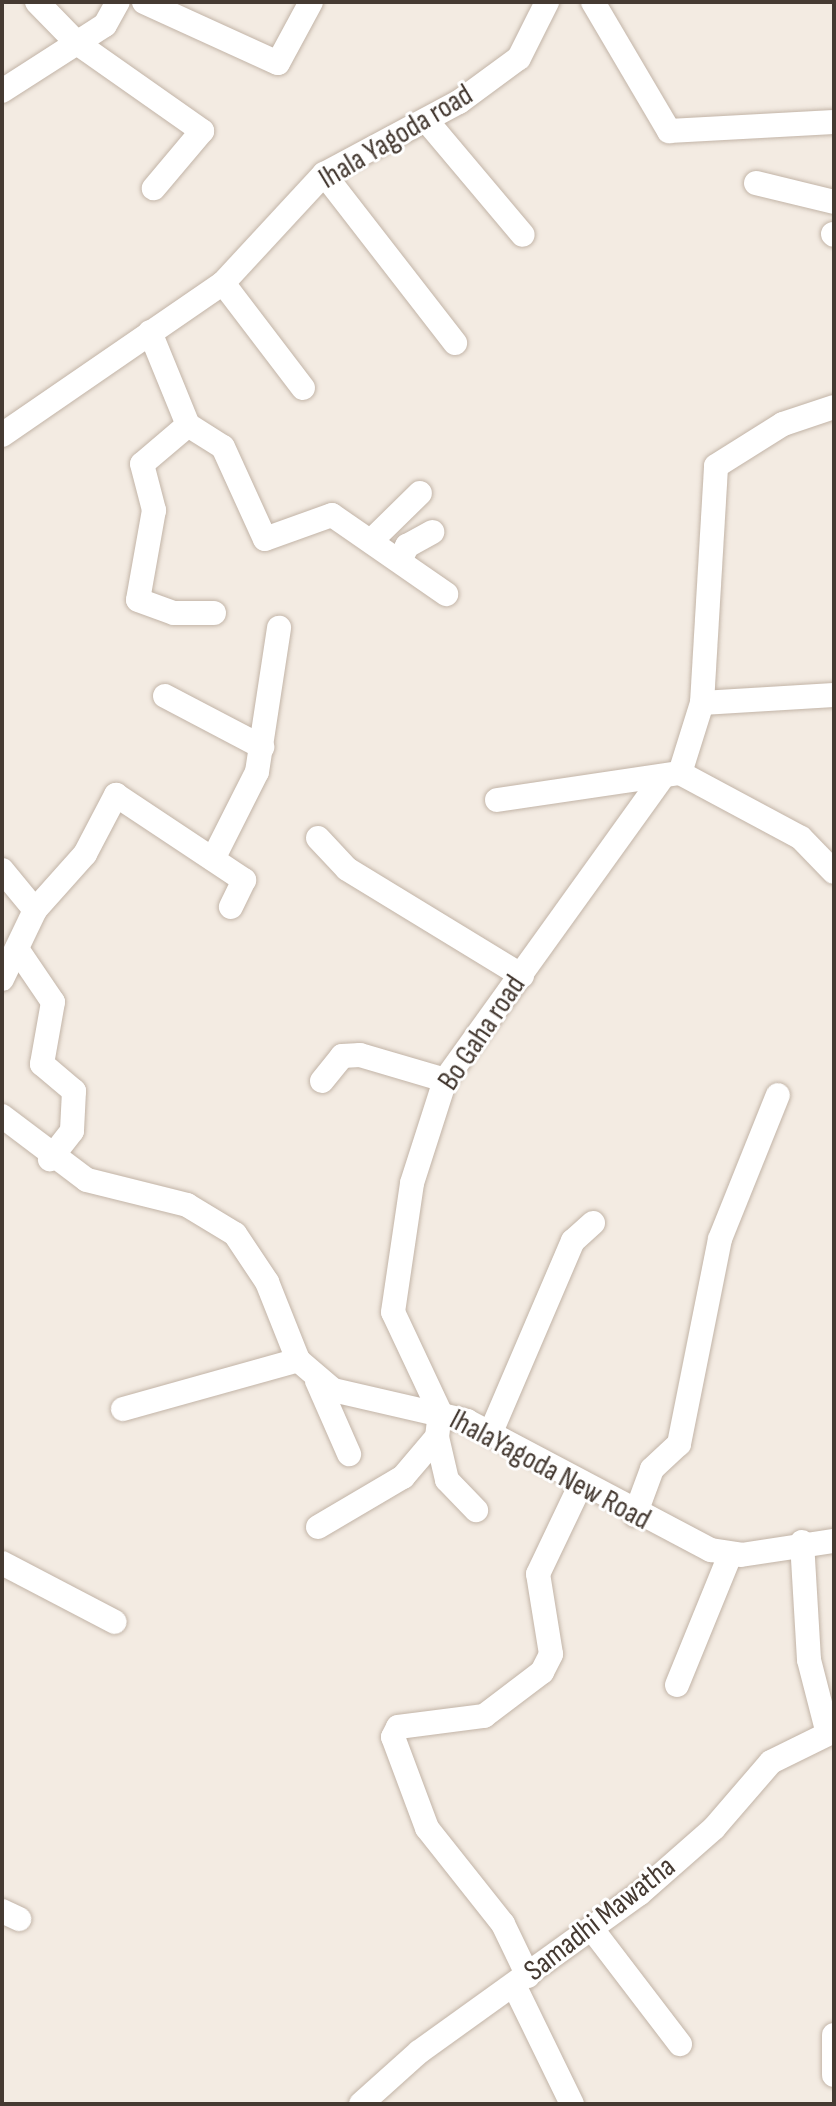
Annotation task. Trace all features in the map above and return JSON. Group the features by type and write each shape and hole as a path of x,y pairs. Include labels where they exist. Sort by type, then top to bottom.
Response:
{"street":[{"path":"37,2 77,43 202,131 154,188"},
{"path":"2,91 105,25 118,2"},
{"path":"144,2 278,63 311,2"},
{"name":"Ihala Yagoda road","path":"2,435 223,283 324,174 426,120 519,58 547,2"},
{"path":"593,2 669,131 834,122"},
{"path":"426,120 523,235"},
{"path":"324,174 455,343"},
{"path":"756,183 834,202"},
{"path":"223,283 303,388"},
{"path":"150,332 188,425 223,447 265,539 332,515 389,558 446,594"},
{"name":"Bo Gaha road","path":"440,1412 393,1312 412,1183 445,1080 672,775 702,703 716,466 783,424 834,407"},
{"path":"188,425 142,464 154,510 138,600 174,613 214,613"},
{"path":"389,558 420,493"},
{"path":"389,558 432,532"},
{"path":"213,859 257,772 279,628"},
{"path":"702,703 834,695"},
{"path":"165,696 262,747"},
{"path":"497,800 672,775 801,838 834,872"},
{"path":"2,979 53,880 85,854 116,795 244,880 231,907"},
{"path":"318,838 347,869 522,976"},
{"path":"2,870 35,910"},
{"path":"17,949 53,1002 44,1068 74,1091 72,1131 50,1159"},
{"path":"322,1081 342,1056 360,1055 445,1080"},
{"path":"635,1515 652,1469 679,1444 720,1239 778,1095"},
{"name":"IhalaYagoda New Road","path":"2,1116 50,1159 112,1189 187,1205 235,1234 267,1282 298,1360 317,1381 370,1402 440,1412 491,1432 635,1515 730,1555"},
{"path":"491,1432 573,1241 593,1223"},
{"path":"123,1409 298,1360"},
{"path":"317,1381 349,1454"},
{"path":"440,1412 437,1437 447,1480 476,1510"},
{"path":"318,1527 403,1477 437,1437"},
{"path":"572,2104 521,1980 503,1924 427,1828 393,1737 398,1727 484,1716 547,1665 538,1574 581,1484"},
{"path":"677,1685 730,1555 802,1542 834,1541"},
{"path":"802,1542 809,1660 831,1733"},
{"path":"2,1563 115,1622"},
{"name":"Samadhi Mawatha","path":"361,2104 592,1929 714,1828 771,1762 831,1733"},
{"path":"592,1929 680,2044"},
{"path":"834,2035 834,2075"}]}
